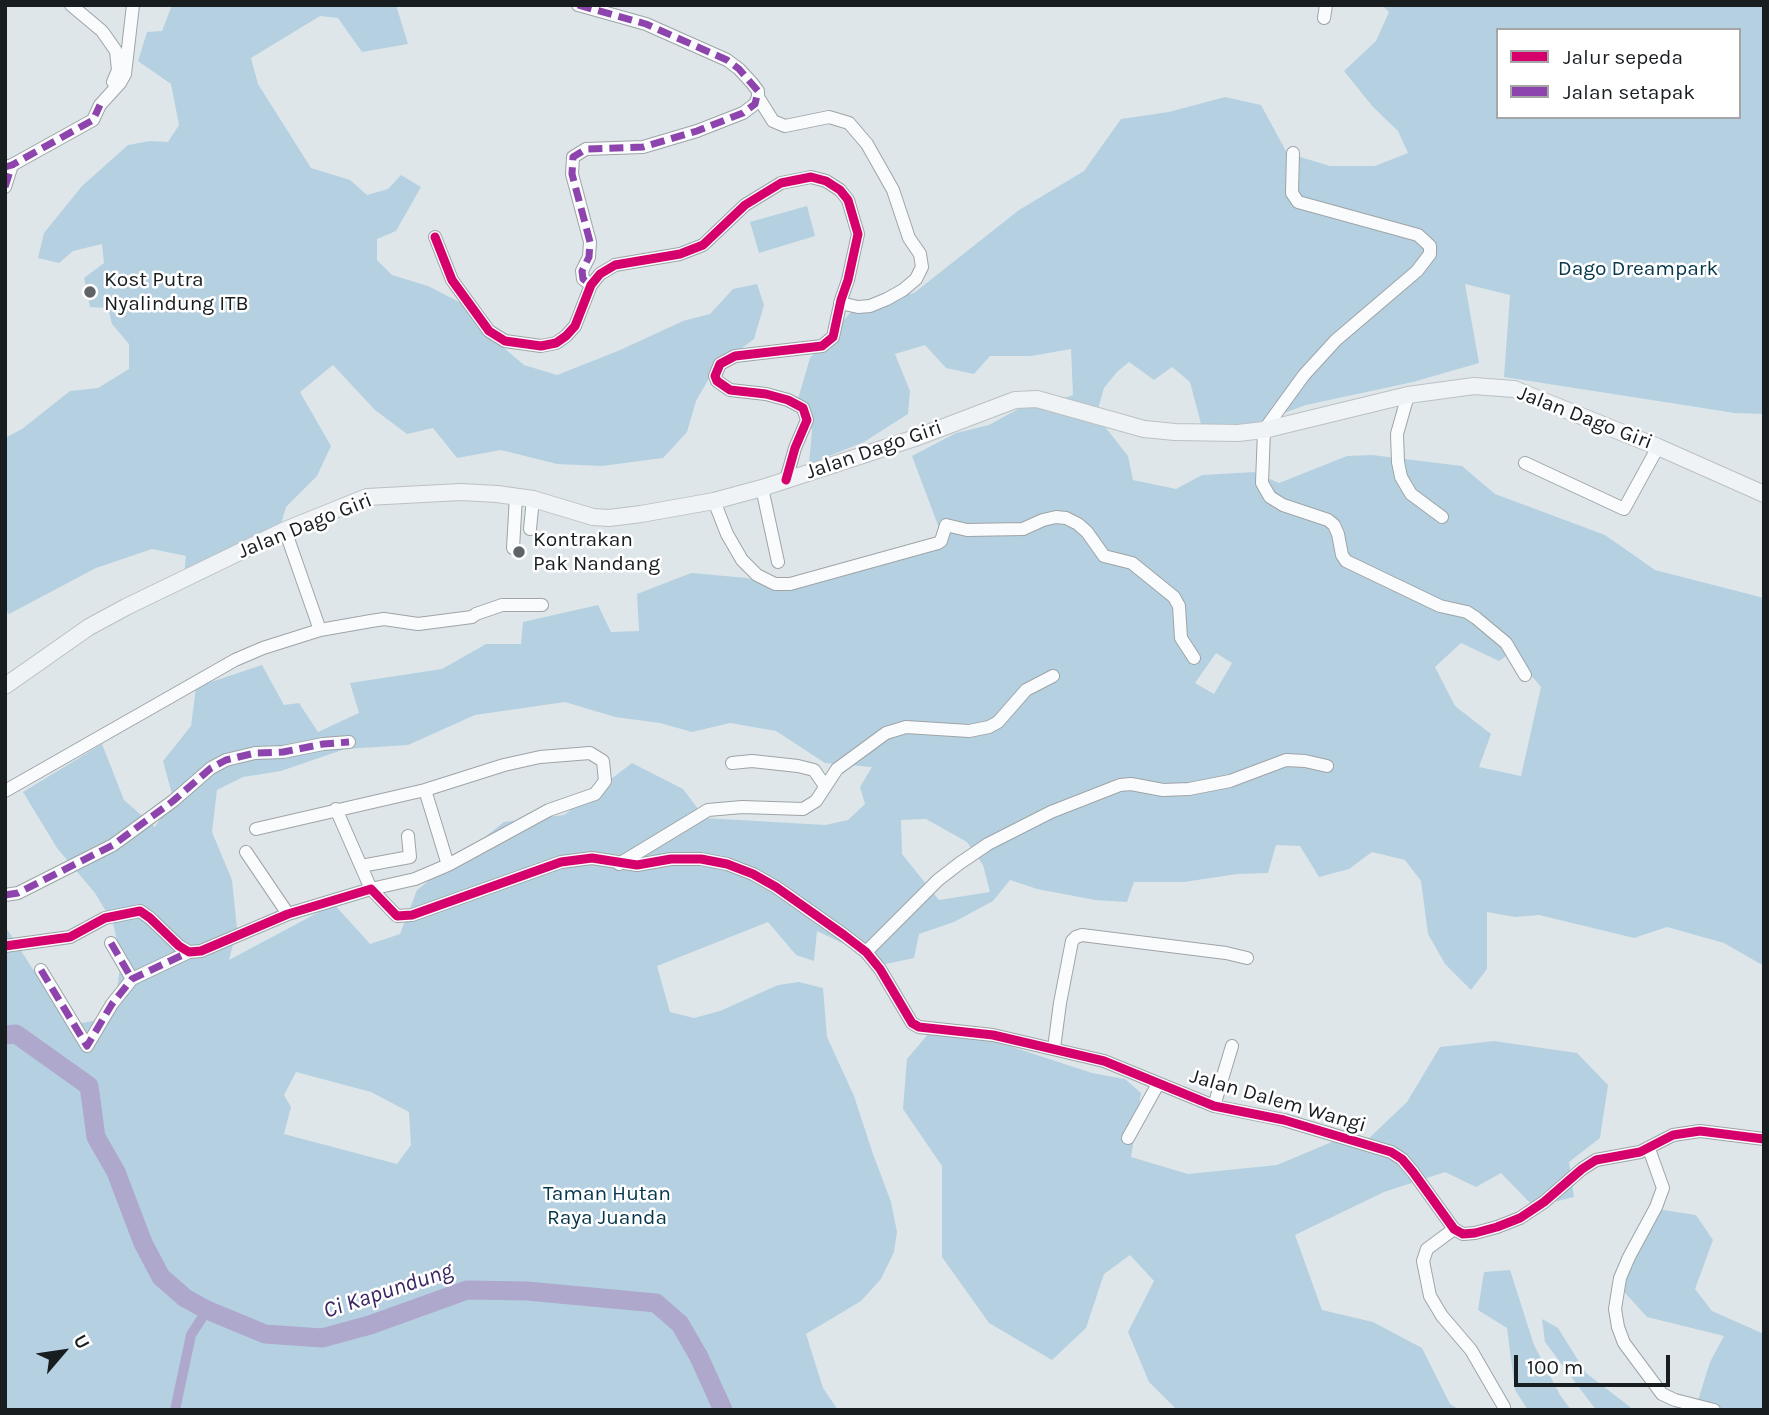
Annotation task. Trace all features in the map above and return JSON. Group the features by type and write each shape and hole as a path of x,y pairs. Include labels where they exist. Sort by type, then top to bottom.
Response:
{"main road":[{"name":"Jalan Dago Giri","path":"5,686 89,627 215,562 367,497 461,492 516,496 593,517 609,518 714,501 762,488 915,438 1015,400 1037,399 1144,429 1238,433 1264,430 1408,395 1474,387 1514,389 1658,447 1764,494"}],"street":[{"path":"5,187 9,166 93,120 118,70 116,51 102,31 71,5"},
{"path":"103,102 125,74 133,5"},
{"path":"578,5 646,24 727,60 739,69 758,91 755,104 743,113 697,131 643,147 586,149 573,157 572,174 590,242 589,257 582,271 583,279 591,285"},
{"path":"758,97 773,121 785,126 830,117 849,123 867,144 893,190 909,238 920,254 922,267 916,279 902,290 870,306 858,307 841,303"},
{"path":"1293,153 1292,193 1298,202 1418,235 1430,246 1430,254 1417,271 1336,340 1304,375 1264,430 1262,483 1270,497 1283,505 1328,520 1335,525 1346,561 1440,606 1467,612 1476,618 1506,643 1524,675"},
{"path":"435,237 452,280 489,331 505,341 541,346 556,343 566,336 575,326 591,285 600,274 615,265 680,254 704,245 745,205 781,183 811,177 826,181 840,190 848,200 858,234 849,280 833,337 822,346 735,356 720,364 717,370 717,381 730,390 777,397 803,408 807,420 786,480"},
{"path":"1408,395 1397,434 1401,477 1411,494 1442,517"},
{"path":"1525,463 1623,509 1658,447"},
{"path":"762,488 778,562"},
{"path":"513,548 516,496"},
{"path":"530,529 533,499"},
{"path":"714,501 727,534 743,560 758,575 775,584 790,584 938,543 942,541 946,526 967,530 1023,529 1043,520 1066,518 1087,532 1104,556 1132,563 1174,597 1180,606 1181,638 1194,658"},
{"path":"285,530 320,630"},
{"path":"5,791 235,660 263,648 320,630 384,620 418,624 472,618 502,605 542,605"},
{"path":"619,863 708,810 742,807 803,809 816,802 837,769 886,733 906,727 969,730 989,727 998,722 1026,690 1053,676"},
{"path":"5,895 18,892 113,845 173,801 211,768 226,760 255,753 283,752 349,741"},
{"path":"41,970 87,1046 112,1004 132,979 189,952 201,951 288,914 415,879 448,865 549,810 595,794 605,781 605,767 598,756 590,753 540,757 504,765 425,790 256,829"},
{"path":"866,952 938,880 960,863 989,844 1051,812 1120,785 1131,784 1163,790 1189,789 1230,781 1286,760 1327,766"},
{"path":"732,762 752,761 814,770 825,786"},
{"path":"425,790 448,865"},
{"name":"Jalan Dalem Wangi","path":"336,809 371,889 397,916 412,915 561,862 592,858 637,865 671,859 701,859 736,867 776,887 866,952 880,969 912,1023 919,1027 993,1035 1054,1048 1104,1062 1213,1106 1284,1120 1391,1152 1402,1159 1413,1172 1454,1228"},
{"path":"360,866 410,857 408,836"},
{"path":"246,852 288,914"},
{"path":"5,946 70,937 105,918 140,911 169,939 189,952"},
{"path":"1054,1048 1072,941 1076,937 1082,935 1247,958"},
{"path":"111,943 132,979"},
{"path":"1213,1106 1232,1046"},
{"path":"1128,1138 1158,1084"},
{"path":"1504,1407 1471,1350 1442,1316 1430,1296 1423,1261 1427,1249 1454,1228 1463,1234 1475,1233 1520,1217 1544,1202 1582,1169 1597,1160 1649,1149 1673,1135 1693,1131 1764,1139"},
{"path":"1649,1149 1663,1188 1620,1278 1615,1309 1618,1327 1625,1343 1662,1394 1675,1401 1714,1410"}],"green space":[{"path":"172,5 396,5 408,44 362,52 338,18 320,16 251,58 258,84 311,168 350,180 367,195 388,189 401,175 421,187 396,231 377,239 377,260 392,275 428,286 467,306 497,342 524,365 557,375 683,321 710,314 733,289 757,284 764,305 754,339 715,368 696,401 687,432 663,458 602,466 557,464 501,450 457,458 433,428 407,434 375,410 333,365 300,392 331,446 317,476 286,507 279,531 184,576 186,556 152,549 96,568 9,614 5,610 5,438 22,429 70,391 98,388 129,369 129,344 112,324 108,308 90,307 84,278 104,263 102,244 73,251 59,263 38,258 44,233 82,186 128,145 150,141 168,142 179,125 171,84 138,61 147,32 162,31"},
{"path":"1382,5 1764,5 1764,414 1735,413 1504,377 1510,295 1465,284 1479,363 1413,382 1306,405 1242,428 1201,424 1190,382 1172,367 1154,380 1129,362 1104,388 1098,409 1102,423 1128,456 1133,480 1176,489 1202,475 1254,472 1279,483 1347,456 1372,455 1462,466 1495,494 1605,535 1655,570 1764,598 1764,966 1724,943 1667,927 1634,938 1539,915 1515,917 1487,912 1487,969 1471,990 1445,964 1428,934 1421,881 1405,860 1372,852 1349,869 1319,877 1300,846 1276,845 1268,873 1237,874 1184,882 1134,882 1127,902 1095,900 1037,889 1010,880 993,901 954,922 919,934 914,958 886,964 817,931 814,961 796,955 768,922 657,966 670,1012 694,1018 720,1011 778,985 799,982 823,988 827,1037 854,1096 891,1202 897,1232 894,1252 881,1279 861,1301 806,1334 823,1388 838,1410 5,1410 5,926 69,1025 99,1020 116,997 121,960 113,923 95,893 57,848 23,792 102,744 124,800 155,827 173,798 163,761 191,726 196,687 262,665 284,705 299,703 318,732 359,713 350,683 442,669 486,644 521,644 523,622 598,605 611,632 639,631 637,594 691,573 747,578 774,587 945,544 912,456 956,433 989,425 1029,403 1053,402 1073,395 1071,349 1031,356 990,356 974,374 946,368 925,345 895,354 910,391 908,414 864,442 809,464 812,430 798,399 810,358 859,303 914,293 1019,210 1084,171 1121,119 1169,112 1225,97 1261,105 1287,153 1330,166 1375,166 1408,153 1398,131 1373,107 1344,71 1376,41 1389,12","holes":["1461,643 1499,661 1512,652 1541,687 1521,776 1479,767 1491,734 1455,706 1435,667","1216,653 1232,663 1214,694 1195,683","565,702 615,717 660,723 692,732 730,723 776,731 825,763 872,767 860,787 865,804 848,820 825,825 705,818 683,789 632,763 564,815 504,822 417,890 400,934 370,944 334,904 229,960 237,928 232,880 212,832 217,790 243,777 281,771 345,749 408,745 475,715","926,819 967,842 983,865 990,892 939,900 902,854 901,820","296,1072 371,1092 409,1112 411,1145 397,1164 284,1134 291,1107 284,1095"]},
{"path":"807,206 815,236 759,253 750,222"},
{"path":"929,1033 982,1037 1092,1073 1125,1079 1141,1093 1131,1157 1188,1174 1277,1165 1339,1139 1366,1141 1407,1102 1440,1047 1494,1041 1577,1053 1608,1085 1600,1138 1569,1162 1574,1197 1534,1207 1501,1173 1476,1187 1445,1172 1384,1192 1295,1235 1322,1310 1373,1322 1422,1348 1450,1404 1460,1410 1177,1410 1149,1382 1128,1332 1154,1281 1130,1255 1104,1274 1086,1328 1052,1360 989,1323 942,1257 942,1166 903,1109 907,1059"},
{"path":"1657,1209 1696,1215 1713,1240 1695,1289 1712,1311 1764,1334 1764,1410 1695,1410 1710,1362 1724,1336 1647,1317 1617,1284 1633,1266 1639,1235"},
{"path":"1510,1270 1534,1345 1560,1395 1571,1410 1528,1410 1515,1390 1507,1328 1478,1310 1484,1272"},
{"path":"1542,1319 1558,1328 1586,1373 1634,1410 1596,1410 1545,1342"}],"waterway":[{"name":"Ci Kapundung","path":"5,1035 16,1034 89,1086 96,1137 116,1172 143,1243 161,1277 185,1298 207,1310 265,1334 322,1338 370,1325 467,1290 527,1291 656,1303 680,1324 699,1357 723,1410"},
{"path":"175,1410 191,1335 207,1310"}],"marked path":[{"path":"578,5 646,24 727,60 739,69 758,91 755,104 743,113 697,131 643,147 586,149 573,157 572,174 590,242 589,257 582,271 583,279 591,285"},
{"path":"5,167 93,120 100,105"},
{"path":"5,187 12,165"},
{"path":"5,895 18,893 113,845 173,801 211,768 226,760 255,753 283,752 349,742"},
{"path":"111,943 132,979"},
{"path":"41,970 87,1046 112,1004 132,979 189,952"}],"cycle path":[{"path":"435,237 452,280 489,331 505,341 541,346 556,343 566,336 575,326 591,285 600,274 615,265 680,254 703,245 745,205 781,183 811,177 826,181 840,190 848,200 858,234 833,337 822,346 735,356 720,364 715,376 717,381 730,390 766,394 788,400 803,408 807,420 786,480"},
{"path":"5,946 70,937 105,918 140,911 179,946 189,952 201,951 288,914 371,889 397,916 412,915 561,862 592,858 637,865 671,859 701,859 727,864 753,874 844,935 866,952 880,969 912,1023 919,1027 993,1035 1104,1061 1214,1106 1284,1120 1391,1152 1402,1159 1454,1229 1463,1234 1497,1227 1520,1218 1596,1160 1640,1152 1673,1135 1700,1131 1764,1139"}],"place":[{"name":"Kost Putra Nyalindung ITB","path":"90,292"},
{"name":"Kontrakan Pak Nandang","path":"519,552"}],"park label":[{"name":"Dago Dreampark","path":"1638,269"},
{"name":"Taman Hutan Raya Juanda","path":"607,1206"}]}
